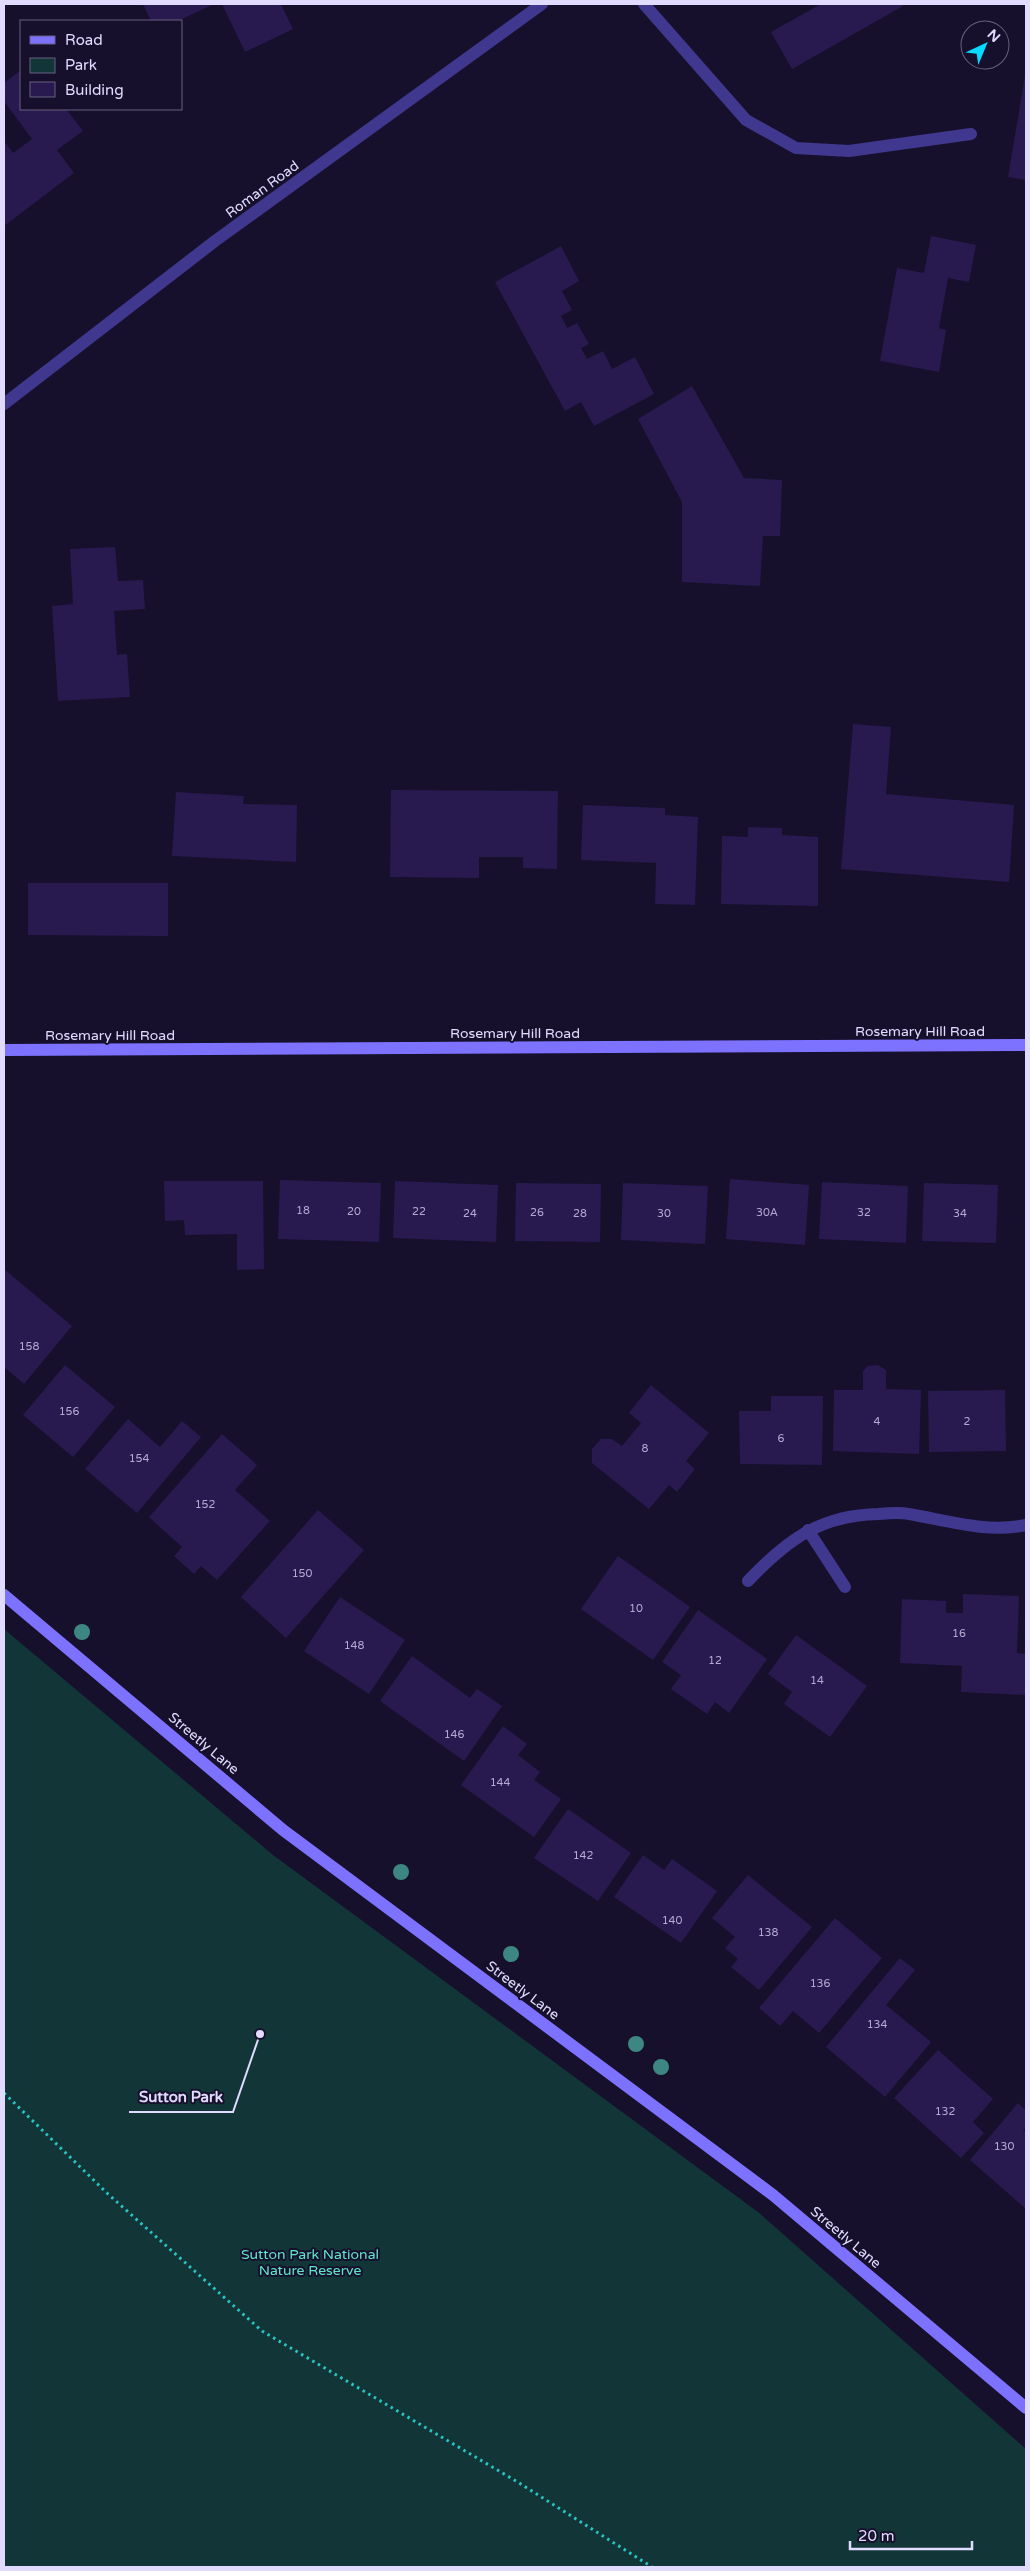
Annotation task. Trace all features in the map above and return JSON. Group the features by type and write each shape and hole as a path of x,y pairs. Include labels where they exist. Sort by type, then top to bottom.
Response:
{"main road":[{"name":"Rosemary Hill Road","path":"4,1050 1026,1045"},
{"name":"Streetly Lane","path":"4,1595 283,1830 773,2196 1026,2408"}],"street":[{"name":"Roman Road","path":"4,404 216,241 542,4"},
{"path":"644,4 746,120 796,148 849,151 971,134"},
{"path":"748,1581 779,1549 808,1530 856,1514 907,1513 965,1526 1014,1527 1026,1525"},
{"path":"808,1530 845,1587"}],"path":[{"path":"4,2093 108,2194 262,2331 516,2481 652,2567"}],"green space":[{"name":"Sutton Park National Nature Reserve","path":"4,1629 273,1855 758,2212 1026,2449 1026,2567 4,2567"}],"building":[{"path":"143,4 214,4 180,20 151,20"},
{"path":"222,4 281,4 293,29 245,52"},
{"path":"821,4 901,4 903,6 792,69 771,32"},
{"path":"20,71 20,110 67,110 83,131 57,150 74,173 4,226 4,141 13,153 32,139 4,101 4,83"},
{"path":"1026,76 1026,180 1008,177"},
{"path":"931,236 976,245 969,282 948,278 939,328 946,330 939,372 880,361 897,268 924,273"},
{"path":"561,246 579,281 562,291 572,310 561,316 567,328 577,323 589,344 581,348 587,359 603,351 612,369 635,357 654,394 594,426 581,402 565,411 495,282"},
{"path":"692,386 744,478 782,480 780,536 763,536 760,586 682,582 682,502 638,419"},
{"path":"115,547 118,581 143,580 145,609 114,611 117,655 127,654 130,697 58,701 52,606 73,604 70,549"},
{"path":"853,724 891,727 886,794 1014,805 1009,882 841,869"},
{"path":"391,790 558,791 557,869 523,868 523,857 479,857 479,878 390,877"},
{"path":"176,792 244,796 243,804 297,805 296,862 172,856"},
{"path":"583,805 665,808 665,815 698,817 695,905 655,904 656,863 581,860"},
{"path":"748,827 782,828 782,835 818,837 818,906 721,904 722,836 748,837"},
{"path":"28,883 168,883 168,936 28,935"},
{"path":"730,1179 809,1185 805,1245 726,1239"},
{"path":"280,1180 381,1183 379,1242 278,1239"},
{"path":"164,1181 263,1181 264,1269 237,1270 237,1234 185,1235 184,1220 165,1221"},
{"path":"395,1181 498,1185 496,1242 393,1238"},
{"path":"822,1182 908,1186 906,1243 819,1239"},
{"path":"516,1183 601,1184 600,1242 515,1241"},
{"path":"623,1183 708,1186 705,1244 621,1240"},
{"path":"924,1183 998,1185 996,1243 922,1241"},
{"path":"4,1269 72,1326 24,1384 4,1367"},
{"path":"65,1365 115,1407 73,1457 23,1415"},
{"path":"878,1365 886,1370 886,1389 921,1390 919,1454 833,1451 834,1390 863,1390 863,1371 868,1366"},
{"path":"651,1385 709,1433 686,1461 695,1469 677,1492 669,1485 649,1509 592,1463 592,1449 601,1439 612,1439 622,1446 641,1423 629,1413"},
{"path":"1005,1390 1006,1451 929,1452 928,1391"},
{"path":"771,1396 823,1396 822,1465 740,1464 739,1411 771,1411"},
{"path":"128,1419 160,1447 182,1421 201,1437 137,1513 85,1469"},
{"path":"222,1434 257,1465 235,1490 270,1521 217,1580 201,1566 194,1574 174,1556 182,1547 149,1517"},
{"path":"318,1510 364,1550 286,1638 241,1597"},
{"path":"618,1556 690,1607 653,1660 581,1609"},
{"path":"963,1594 1019,1596 1017,1653 1026,1654 1026,1695 961,1692 962,1666 900,1663 902,1599 946,1601 946,1613 963,1613"},
{"path":"340,1597 405,1640 369,1694 304,1651"},
{"path":"698,1610 767,1659 729,1713 715,1702 707,1714 671,1689 681,1675 662,1662"},
{"path":"796,1635 867,1686 830,1737 784,1704 792,1692 768,1674"},
{"path":"412,1656 470,1698 477,1689 502,1706 464,1761 380,1701"},
{"path":"503,1726 527,1744 518,1755 540,1772 534,1780 561,1799 534,1837 461,1785"},
{"path":"568,1809 631,1853 598,1901 534,1858"},
{"path":"643,1855 664,1870 672,1859 717,1891 681,1943 614,1897"},
{"path":"748,1875 812,1927 759,1990 731,1967 738,1959 725,1948 735,1937 712,1918"},
{"path":"835,1918 882,1958 819,2033 793,2011 780,2026 759,2008"},
{"path":"900,1958 915,1970 886,2005 931,2042 885,2097 826,2047"},
{"path":"938,2050 993,2099 973,2122 984,2133 961,2158 894,2098"},
{"path":"1018,2103 1026,2111 1026,2127 1023,2130 1026,2133 1026,2209 970,2160"}],"place":[{"name":"Sutton Park","path":"260,2034"}]}
